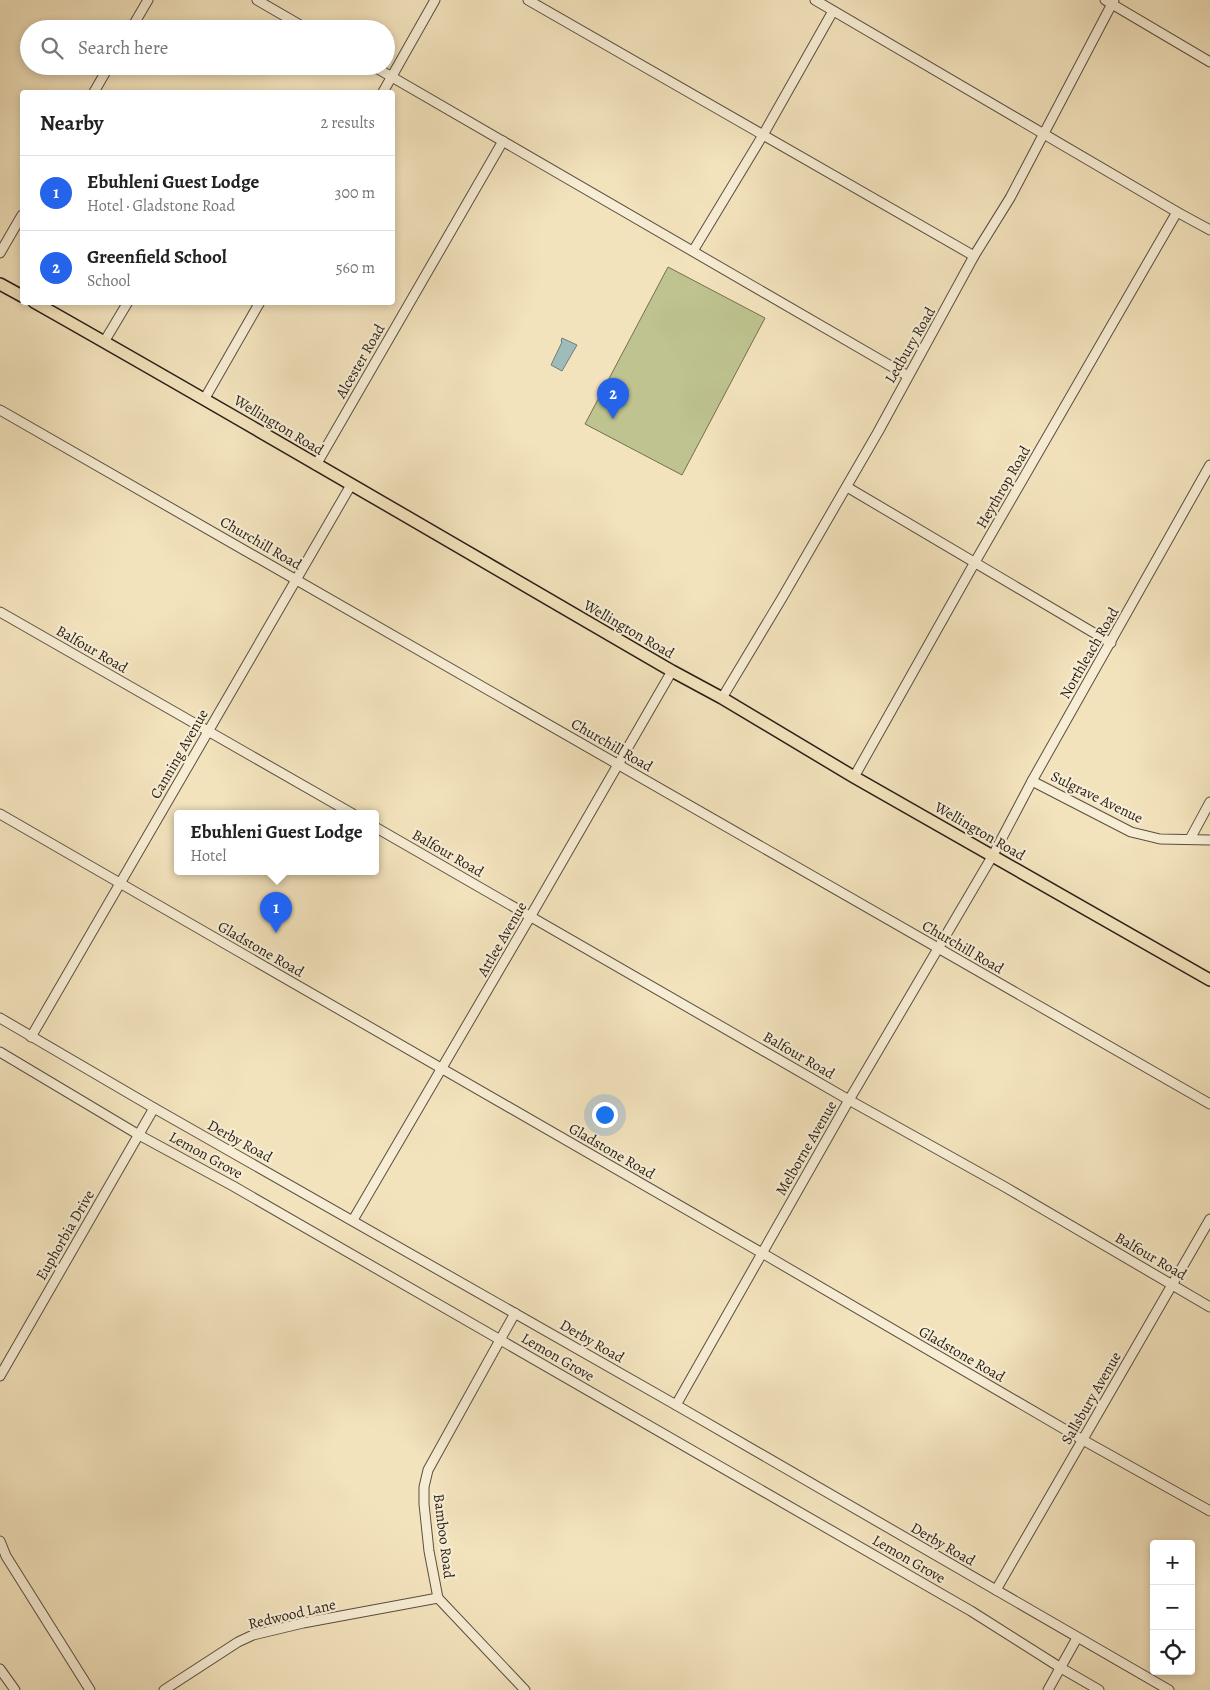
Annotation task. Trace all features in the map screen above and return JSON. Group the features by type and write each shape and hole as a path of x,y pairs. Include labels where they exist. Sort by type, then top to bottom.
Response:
{"main road":[{"path":"0,284 20,295"},
{"name":"Wellington Road","path":"39,305 205,398 351,486 722,698 854,777 1210,980"}],"street":[{"path":"136,20 148,0"},
{"path":"257,0 291,20"},
{"path":"395,72 436,0"},
{"path":"528,0 974,256"},
{"path":"815,0 1210,230"},
{"path":"1110,1 1210,62"},
{"name":"Ledbury Road","path":"722,698 846,487 974,256 1010,198 1110,1"},
{"path":"693,251 763,135 833,12"},
{"path":"95,90 104,75"},
{"path":"389,75 908,376"},
{"path":"383,90 392,77"},
{"name":"Alcester Road","path":"316,465 503,141"},
{"name":"Heythrop Road","path":"854,777 975,562 1177,212"},
{"path":"0,253 20,218"},
{"path":"104,342 126,305"},
{"path":"205,398 258,305"},
{"name":"Churchill Road","path":"0,410 1210,1104"},
{"name":"Northleach Road","path":"993,855 1032,781 1210,465"},
{"name":"Canning Avenue","path":"32,1036 351,486"},
{"path":"846,487 1111,643"},
{"name":"Balfour Road","path":"0,612 346,810"},
{"name":"Attlee Avenue","path":"353,1220 672,671"},
{"name":"Sulgrave Avenue","path":"1032,781 1132,832 1160,839 1210,840"},
{"path":"1190,839 1210,802"},
{"name":"Gladstone Road","path":"0,814 1083,1440 1210,1511"},
{"name":"Balfour Road","path":"379,829 1210,1306"},
{"name":"Melborne Avenue","path":"676,1405 849,1100 993,855"},
{"name":"Derby Road","path":"0,1018 1169,1690"},
{"name":"Lemon Grove","path":"0,1052 139,1135 233,1186 971,1611 1099,1690"},
{"name":"Euphorbia Drive","path":"0,1376 154,1108"},
{"name":"Sallsbury Avenue","path":"996,1590 1210,1220"},
{"name":"Bamboo Road","path":"515,1313 428,1470 424,1504 429,1551 438,1598 525,1690"},
{"path":"0,1542 6,1556 90,1690"},
{"name":"Redwood Lane","path":"164,1690 253,1634 438,1598"},
{"path":"1048,1690 1077,1638"},
{"path":"0,1669 15,1690"}],"green space":[{"path":"668,267 765,318 682,475 585,424"}],"water":[{"path":"562,338 577,345 562,371 551,365 562,342"}],"place":[{"name":"Greenfield School","path":"613,419"},
{"name":"Ebuhleni Guest Lodge","path":"276,933"}]}
